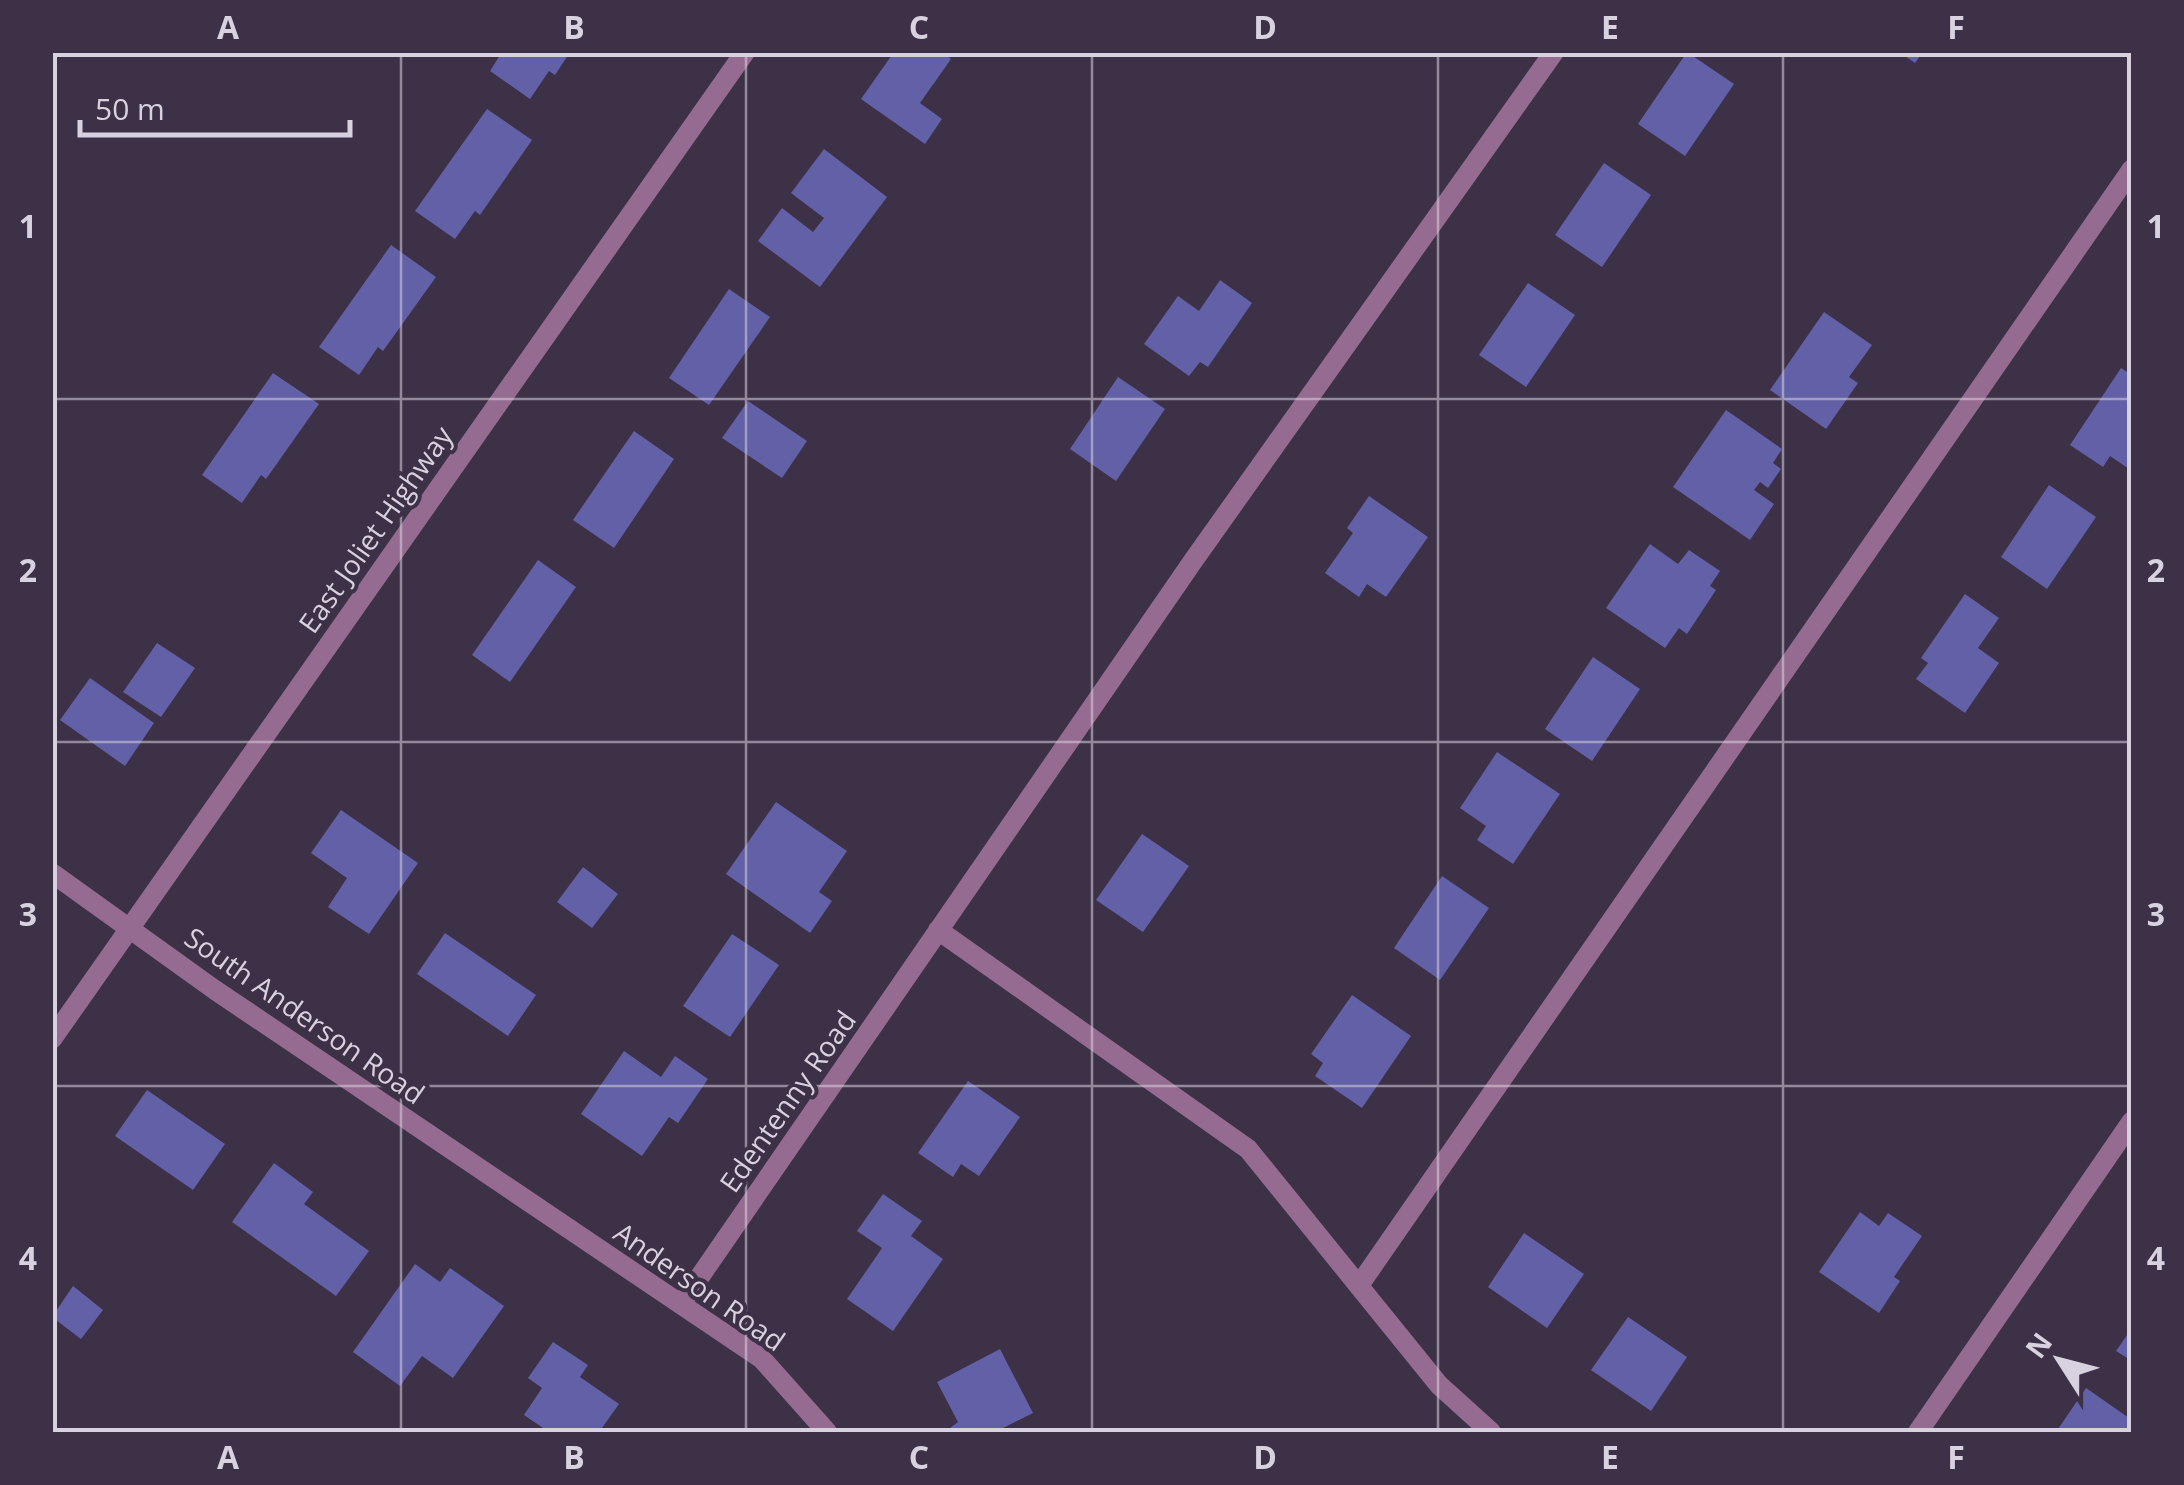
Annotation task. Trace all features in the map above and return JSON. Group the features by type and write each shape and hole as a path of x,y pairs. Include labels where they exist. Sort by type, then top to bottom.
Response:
{"street":[{"name":"East Joliet Highway","path":"52,1039 745,52"},
{"name":"Edentenny Road","path":"681,1304 1359,323 1554,52"},
{"path":"1360,1284 2132,169"},
{"name":"South Anderson Road","path":"52,873 215,990 528,1201"},
{"path":"938,930 1248,1149 1440,1386 1491,1432"},
{"path":"1918,1432 2132,1120"},
{"name":"Anderson Road","path":"528,1201 762,1358 827,1432"}],"building":[{"path":"502,52 570,52 555,75 549,71 530,99 490,71"},
{"path":"894,52 942,52 951,59 920,103 942,119 925,144 861,99"},
{"path":"1687,52 1734,84 1685,156 1638,124"},
{"path":"1899,52 1923,52 1915,63"},
{"path":"487,109 532,140 480,215 475,211 455,239 415,211"},
{"path":"824,149 887,197 820,287 758,241 782,208 813,232 824,218 791,193"},
{"path":"1604,163 1651,195 1602,267 1555,235"},
{"path":"391,245 436,277 383,351 378,347 359,375 319,347"},
{"path":"1220,280 1252,303 1208,367 1200,362 1189,376 1144,344 1178,296 1199,311"},
{"path":"1528,283 1575,315 1526,387 1479,355"},
{"path":"729,289 770,317 709,405 669,378"},
{"path":"1824,312 1872,345 1849,377 1858,383 1826,429 1770,390"},
{"path":"2121,368 2132,375 2132,471 2110,456 2103,467 2070,445"},
{"path":"273,373 319,404 266,479 261,475 242,503 202,475"},
{"path":"1118,377 1165,409 1116,481 1070,449"},
{"path":"748,401 807,441 782,478 722,438"},
{"path":"1726,410 1782,449 1773,463 1781,469 1768,488 1760,482 1754,490 1774,504 1750,540 1673,487"},
{"path":"634,431 674,459 614,548 573,520"},
{"path":"2049,485 2096,517 2047,589 2001,557"},
{"path":"1369,496 1428,537 1386,597 1367,584 1359,597 1325,573 1353,533 1347,528"},
{"path":"1650,544 1678,564 1689,550 1720,571 1710,586 1716,590 1687,634 1679,628 1665,648 1606,608"},
{"path":"538,560 576,587 510,682 472,655"},
{"path":"1965,594 1999,618 1978,648 1999,663 1965,713 1916,679 1928,663 1921,658"},
{"path":"157,643 195,668 161,717 123,692"},
{"path":"1593,657 1640,689 1592,761 1545,729"},
{"path":"90,678 154,723 125,766 60,720"},
{"path":"1497,752 1560,794 1513,864 1477,840 1486,826 1460,808"},
{"path":"776,802 847,851 819,892 832,901 810,933 726,874"},
{"path":"341,810 418,863 369,934 328,907 347,878 311,853"},
{"path":"1142,834 1189,866 1143,932 1096,900"},
{"path":"583,867 618,894 592,928 557,902"},
{"path":"1442,876 1489,908 1440,980 1394,948"},
{"path":"445,933 536,995 508,1036 417,974"},
{"path":"732,934 779,965 730,1037 683,1006"},
{"path":"1352,995 1411,1036 1362,1108 1315,1076 1323,1063 1311,1054"},
{"path":"624,1051 661,1077 675,1056 708,1079 678,1123 669,1117 642,1156 581,1114"},
{"path":"968,1081 1020,1117 979,1176 961,1164 953,1177 918,1153"},
{"path":"147,1090 225,1144 193,1190 115,1136"},
{"path":"274,1163 313,1192 304,1204 369,1251 336,1296 232,1222"},
{"path":"883,1194 922,1221 911,1236 943,1259 893,1331 847,1299 882,1248 857,1231"},
{"path":"1860,1212 1879,1226 1888,1213 1922,1236 1894,1277 1900,1281 1879,1313 1819,1272"},
{"path":"1524,1233 1584,1274 1547,1328 1488,1287"},
{"path":"415,1264 440,1282 450,1268 504,1306 453,1378 422,1356 400,1386 353,1352"},
{"path":"73,1286 103,1310 81,1339 52,1317"},
{"path":"1628,1317 1687,1357 1651,1411 1591,1370"},
{"path":"2132,1328 2132,1361 2116,1351"},
{"path":"553,1342 588,1365 580,1377 619,1404 599,1432 549,1432 524,1415 542,1388 528,1378"},
{"path":"1000,1349 1033,1413 995,1432 945,1432 958,1422 937,1382"},
{"path":"2086,1388 2132,1420 2132,1432 2056,1432"}]}
